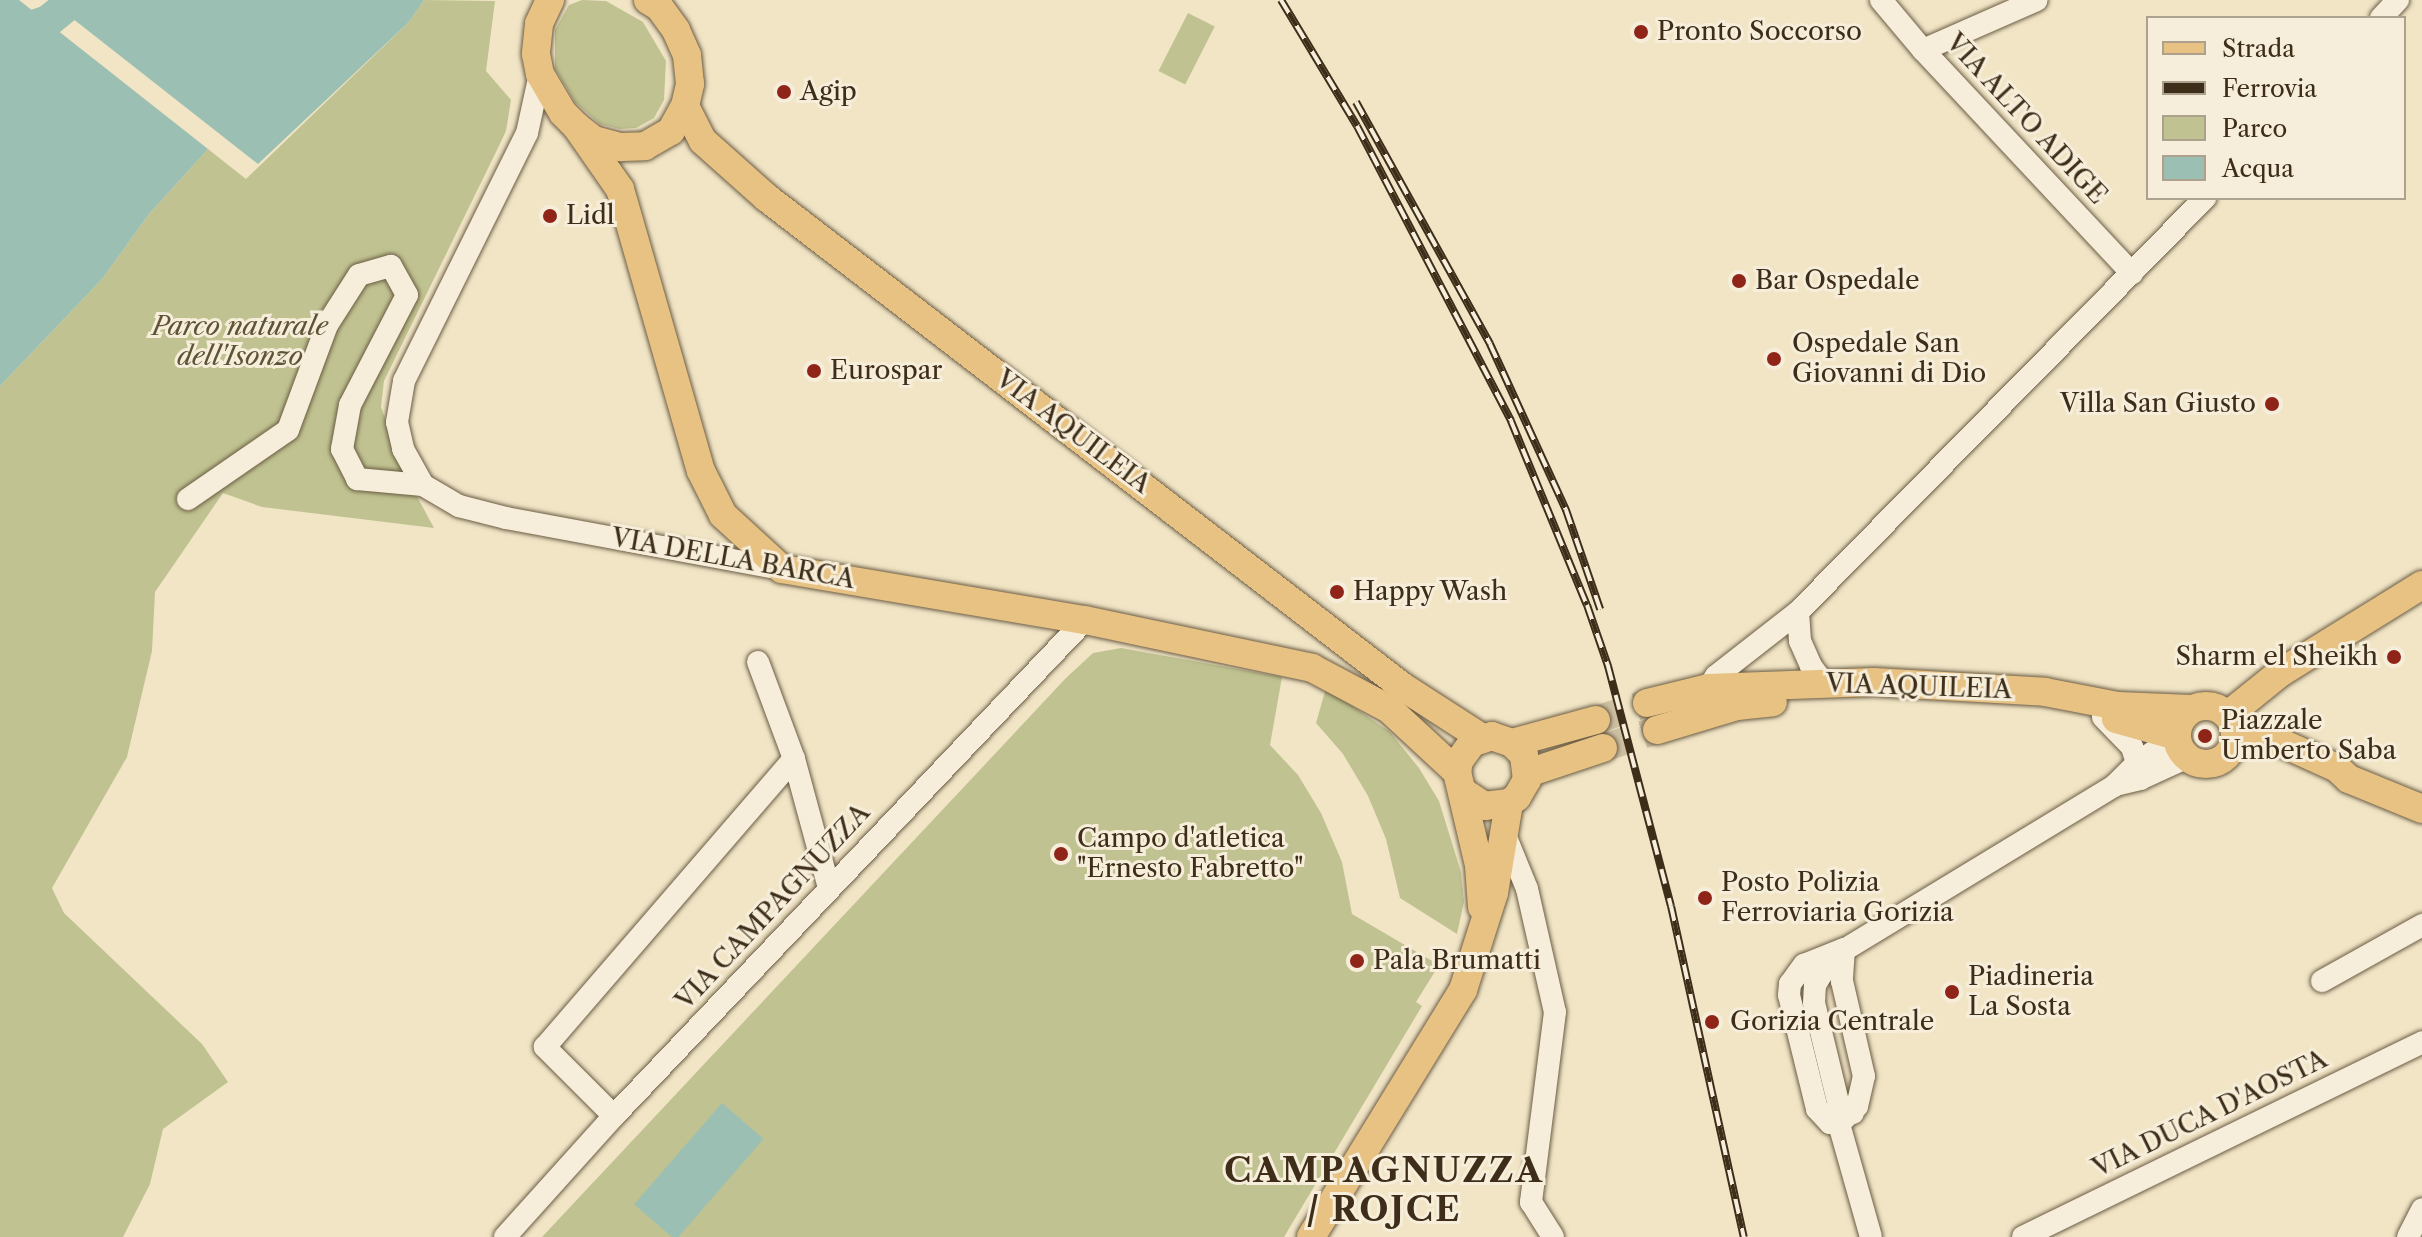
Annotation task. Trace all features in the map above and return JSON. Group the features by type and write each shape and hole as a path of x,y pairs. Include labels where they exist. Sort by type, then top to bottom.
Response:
{"main road":[{"path":"545,4 536,54 540,74 563,113 576,126 594,140 621,147 645,146 671,131 685,106 690,84 687,55 654,2"},
{"name":"VIA AQUILEIA","path":"685,106 703,141 767,198 1403,687 1482,738"},
{"path":"576,126 620,189 701,471 723,515 782,569"},
{"name":"VIA DELLA BARCA","path":"782,569 1085,620 1312,668 1389,709 1460,781"},
{"path":"2100,715 2181,747 2199,764 2213,764 2225,758 2231,729 2280,673 2422,585"},
{"name":"VIA AQUILEIA","path":"1647,703 1708,688 1824,683 1995,687 2045,692 2118,706 2191,709"},
{"name":"VIA AQUILEIA","path":"1657,730 1737,706 1859,695 1999,699 2100,715"},
{"path":"2181,747 2177,725 2191,709 2208,706 2254,749 2290,760 2333,779 2349,779 2422,809"},
{"path":"1512,743 1596,720"},
{"path":"1311,1237 1463,990 1484,927 1505,835 1509,803 1523,789 1528,773 1524,755 1512,743 1492,736 1482,738 1463,752 1460,781 1479,865 1484,927"},
{"path":"1528,773 1603,748"},
{"path":"1460,781 1484,806 1509,803"}],"street":[{"name":"VIA ALTO ADIGE","path":"1881,0 1923,50 2132,273"},
{"path":"1923,50 2037,0"},
{"path":"2383,16 2398,0"},
{"path":"423,485 403,449 397,422 404,381 527,133 540,74"},
{"path":"1708,688 1716,676 1798,612 2203,200"},
{"path":"188,499 288,430 327,325 359,275 391,266 407,295 350,405 342,449 357,479 423,485"},
{"name":"VIA DELLA BARCA","path":"423,485 459,506 506,518 782,569"},
{"path":"1798,612 1800,641 1811,666 1824,683"},
{"name":"VIA CAMPAGNUZZA","path":"505,1237 614,1116 1085,620"},
{"path":"758,662 794,759 829,888"},
{"path":"2100,715 2121,732 2132,747 2137,763"},
{"path":"1871,1237 1846,1118 1839,1106 1814,1003 1815,985 1824,967 1844,949 2114,786 2137,763 2181,747"},
{"path":"2114,786 2140,779 2181,747"},
{"path":"614,1116 545,1047 794,759"},
{"path":"1505,835 1527,889 1555,1012 1531,1202 1553,1237"},
{"path":"2322,981 2422,925"},
{"path":"1844,949 1842,981 1864,1076 1846,1118"},
{"name":"VIA DUCA D'AOSTA","path":"2023,1237 2422,1042"},
{"path":"2408,1237 2422,1209"}],"green space":[{"name":"Parco naturale dell'Isonzo","path":"424,0 495,1 486,71 511,100 506,131 384,381 381,407 405,474 434,528 262,507 223,493 155,592 152,651 127,757 52,888 64,913 202,1044 228,1082 163,1129 150,1184 123,1237 0,1237 0,386 103,278 149,214 208,149 246,179 409,22"},
{"path":"582,0 606,1 643,22 666,61 664,100 654,118 636,128 620,129 600,124 575,102 555,68 555,30 569,5"},
{"path":"1188,13 1215,27 1185,85 1158,71"},
{"path":"1121,648 1282,677 1270,745 1298,775 1321,813 1342,862 1352,914 1439,965 1416,1002 1422,1006 1284,1237 542,1237 1066,678 1093,653"},
{"path":"1326,688 1390,732 1419,768 1439,801 1461,872 1464,902 1457,934 1400,898 1386,839 1368,796 1343,754 1316,723"}],"water":[{"path":"0,0 19,0 208,149 149,214 103,278 0,386"},
{"path":"49,0 424,0 409,22 258,164"},
{"path":"722,1103 764,1139 678,1237 672,1237 634,1204"}],"waterway":[{"path":"0,37 48,21 74,0"}],"tunnel":[{"path":"1596,720 1647,703"},
{"path":"1603,748 1657,730"}],"railway":[{"path":"1281,0 1357,126 1511,421 1587,605 1608,666 1671,906 1744,1237"},
{"path":"1356,102 1490,344 1566,510 1600,609"}],"place":[{"name":"Pronto Soccorso","path":"1641,32"},
{"name":"Agip","path":"784,92"},
{"name":"Lidl","path":"550,216"},
{"name":"Bar Ospedale","path":"1739,281"},
{"name":"Ospedale San Giovanni di Dio","path":"1774,359"},
{"name":"Eurospar","path":"814,371"},
{"name":"Villa San Giusto","path":"2272,404"},
{"name":"Happy Wash","path":"1337,592"},
{"name":"Sharm el Sheikh","path":"2394,657"},
{"name":"Piazzale Umberto Saba","path":"2205,736"},
{"name":"Campo d'atletica \"Ernesto Fabretto\"","path":"1061,854"},
{"name":"Posto Polizia Ferroviaria Gorizia","path":"1705,898"},
{"name":"Pala Brumatti","path":"1357,961"},
{"name":"Piadineria La Sosta","path":"1952,992"},
{"name":"Gorizia Centrale","path":"1712,1022"}],"district":[{"name":"CAMPAGNUZZA / ROJCE","path":"1384,1190"}]}
